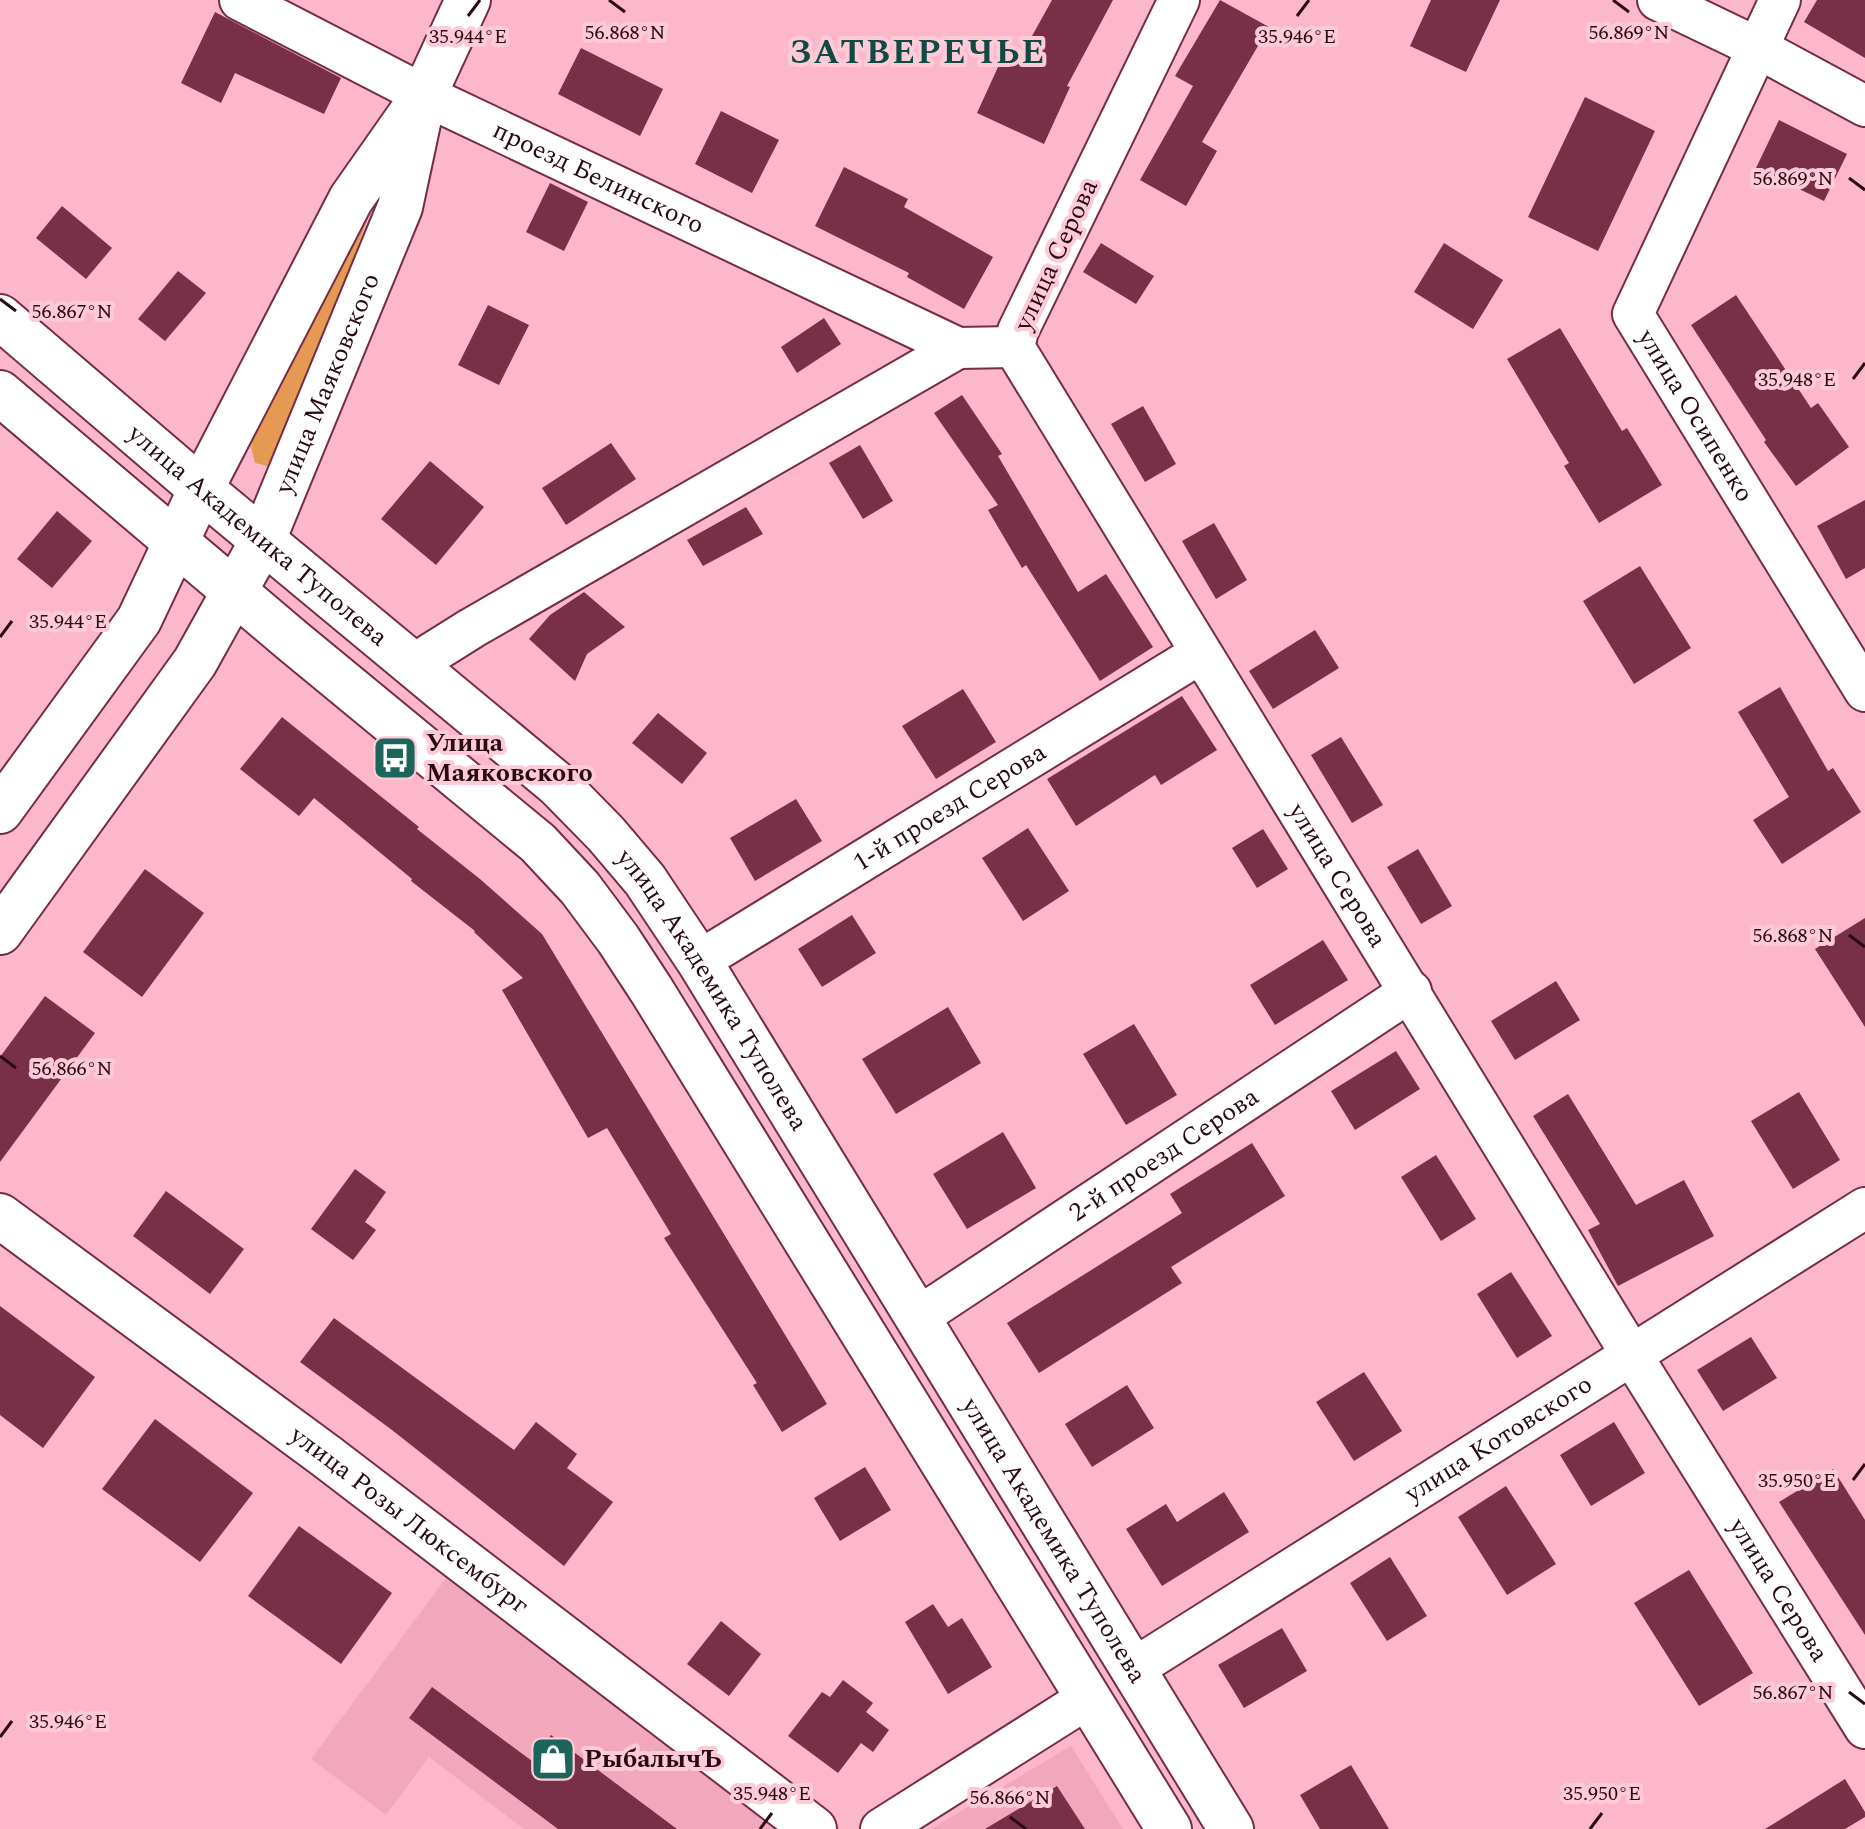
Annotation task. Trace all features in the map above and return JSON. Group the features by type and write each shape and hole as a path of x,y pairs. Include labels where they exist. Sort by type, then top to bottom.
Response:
{"main road":[{"name":"улица Маяковского","path":"0,811 139,620 201,489 351,199 424,95 468,0"},
{"name":"улица Маяковского","path":"0,932 195,662 263,540 400,207 424,95"},
{"name":"улица Академика Туполева","path":"0,317 201,489 558,785 599,826 645,880 699,961 1231,1829"},
{"name":"улица Академика Туполева","path":"0,393 538,843 580,888 652,991 1169,1829"},
{"name":"улица Розы Люксембург","path":"0,1216 326,1456 814,1829"}],"street":[{"name":"проезд Белинского","path":"240,0 424,95 958,348 1014,347"},
{"name":"улица Серова","path":"1179,0 1018,331 1014,347 1631,1354 1865,1728"},
{"path":"1658,0 1756,47 1865,106"},
{"name":"улица Осипенко","path":"1780,0 1633,314 1865,691"},
{"name":"проезд Белинского","path":"413,665 958,348"},
{"name":"1-й проезд Серова","path":"699,961 1201,653"},
{"name":"2-й проезд Серова","path":"917,1318 1411,991"},
{"name":"улица Котовского","path":"1133,1669 1865,1208"},
{"path":"881,1829 1088,1698"}],"shaded area":[{"path":"368,218 282,457 272,467 255,463 251,447 256,427"},
{"path":"447,1577 783,1829 524,1829 429,1757 386,1815 311,1759"},
{"path":"1071,1746 1123,1829 931,1829"}],"building":[{"path":"1052,0 1113,0 1067,86 1070,87 1044,144 977,113 1003,56 1017,63"},
{"path":"1220,0 1269,27 1202,142 1217,151 1186,206 1140,180 1193,86 1175,76"},
{"path":"1431,0 1500,0 1466,72 1410,46"},
{"path":"1817,0 1865,0 1865,58 1804,22"},
{"path":"215,12 341,78 324,114 235,73 221,103 181,83"},
{"path":"581,48 663,89 640,136 558,94"},
{"path":"1585,97 1655,131 1598,251 1528,217"},
{"path":"721,111 779,140 752,193 695,164"},
{"path":"1779,120 1847,154 1824,201 1756,168"},
{"path":"844,167 908,199 904,207 993,257 964,309 907,277 909,273 815,226"},
{"path":"550,183 588,202 564,251 526,232"},
{"path":"62,206 112,248 86,279 36,238"},
{"path":"1101,243 1154,276 1136,304 1083,272"},
{"path":"1444,243 1503,280 1473,329 1414,292"},
{"path":"178,271 206,293 165,341 138,319"},
{"path":"1736,295 1811,408 1818,403 1849,447 1796,486 1764,442 1766,440 1691,325"},
{"path":"488,305 529,325 499,385 458,365"},
{"path":"824,318 841,344 797,373 781,347"},
{"path":"1560,328 1622,431 1627,428 1662,485 1599,523 1564,466 1569,463 1507,359"},
{"path":"962,395 1002,454 998,456 1078,592 1106,574 1153,647 1100,681 1026,565 1022,568 988,510 998,505 934,413"},
{"path":"1143,406 1176,464 1145,482 1111,424"},
{"path":"611,443 636,479 566,525 542,488"},
{"path":"860,445 893,501 863,519 829,463"},
{"path":"430,461 484,507 436,565 381,519"},
{"path":"1865,500 1865,568 1846,579 1817,526"},
{"path":"746,507 763,534 703,566 687,540"},
{"path":"57,511 92,541 52,588 17,559"},
{"path":"1214,523 1247,580 1216,599 1182,541"},
{"path":"1640,566 1691,648 1634,684 1583,601"},
{"path":"584,592 625,627 587,654 575,681 529,639 550,615"},
{"path":"1315,630 1339,668 1273,709 1249,671"},
{"path":"1780,687 1828,771 1833,768 1861,812 1782,864 1753,820 1789,797 1738,712"},
{"path":"963,689 996,742 936,779 902,726"},
{"path":"1182,696 1217,750 1161,785 1155,775 1076,826 1047,779"},
{"path":"658,713 707,753 682,784 632,743"},
{"path":"282,717 419,827 417,829 542,934 827,1404 782,1432 753,1385 757,1383 664,1238 671,1234 607,1128 588,1138 502,990 523,978 475,931 314,798 299,816 240,769"},
{"path":"1341,737 1383,805 1352,823 1311,755"},
{"path":"796,799 822,841 755,881 730,838"},
{"path":"1028,828 1069,891 1023,921 982,858"},
{"path":"1263,829 1288,869 1257,888 1232,848"},
{"path":"1418,849 1452,906 1421,924 1387,867"},
{"path":"145,869 204,913 142,997 83,952"},
{"path":"852,915 876,953 822,987 798,949"},
{"path":"1865,918 1865,1027 1815,949"},
{"path":"1323,940 1348,980 1275,1025 1250,985"},
{"path":"1556,981 1580,1020 1515,1060 1491,1021"},
{"path":"45,996 95,1033 0,1162 0,1057"},
{"path":"948,1007 981,1063 896,1114 862,1059"},
{"path":"1134,1024 1177,1095 1126,1125 1083,1054"},
{"path":"1396,1051 1420,1089 1355,1130 1331,1091"},
{"path":"1799,1092 1840,1160 1793,1189 1751,1121"},
{"path":"1568,1094 1636,1205 1684,1180 1714,1236 1618,1286 1588,1230 1600,1224 1533,1116"},
{"path":"1003,1132 1036,1188 967,1229 933,1174"},
{"path":"1252,1143 1285,1196 1171,1267 1182,1283 1039,1373 1007,1323 1182,1213 1170,1194"},
{"path":"1436,1155 1476,1219 1441,1241 1401,1177"},
{"path":"355,1169 386,1192 365,1222 376,1230 353,1260 311,1229"},
{"path":"166,1191 244,1249 210,1294 133,1236"},
{"path":"1511,1272 1552,1336 1517,1358 1477,1294"},
{"path":"0,1306 95,1377 43,1448 0,1415"},
{"path":"334,1318 514,1450 536,1422 577,1454 567,1468 613,1502 564,1566 392,1430 300,1362"},
{"path":"1751,1337 1777,1378 1723,1411 1697,1370"},
{"path":"1364,1372 1402,1431 1354,1461 1316,1402"},
{"path":"1127,1385 1154,1428 1092,1467 1065,1424"},
{"path":"155,1419 253,1493 200,1562 102,1489"},
{"path":"1614,1422 1645,1473 1591,1506 1560,1455"},
{"path":"865,1467 891,1510 840,1541 814,1498"},
{"path":"1833,1469 1865,1520 1865,1635 1779,1502"},
{"path":"1506,1486 1556,1564 1507,1595 1458,1517"},
{"path":"1224,1492 1249,1532 1162,1586 1126,1529 1166,1504 1177,1522"},
{"path":"299,1526 392,1593 341,1664 248,1596"},
{"path":"1390,1557 1427,1616 1387,1641 1350,1583"},
{"path":"1689,1570 1753,1673 1699,1706 1634,1603"},
{"path":"933,1604 948,1627 962,1618 992,1667 948,1694 905,1622"},
{"path":"721,1621 761,1654 729,1696 687,1664"},
{"path":"1282,1628 1307,1671 1244,1708 1218,1665"},
{"path":"843,1680 873,1703 866,1712 889,1730 873,1752 861,1743 838,1773 788,1736 822,1692 830,1697"},
{"path":"432,1687 532,1761 551,1735 677,1829 558,1829 409,1718"},
{"path":"1351,1765 1389,1829 1320,1829 1300,1795"},
{"path":"1845,1779 1865,1817 1845,1829 1765,1829"},
{"path":"1057,1786 1085,1829 985,1829"}],"place":[{"name":"Улица Маяковского","path":"395,758"},
{"name":"РыбалычЪ","path":"553,1759"}],"district":[{"name":"ЗАТВЕРЕЧЬЕ","path":"918,53"}]}
